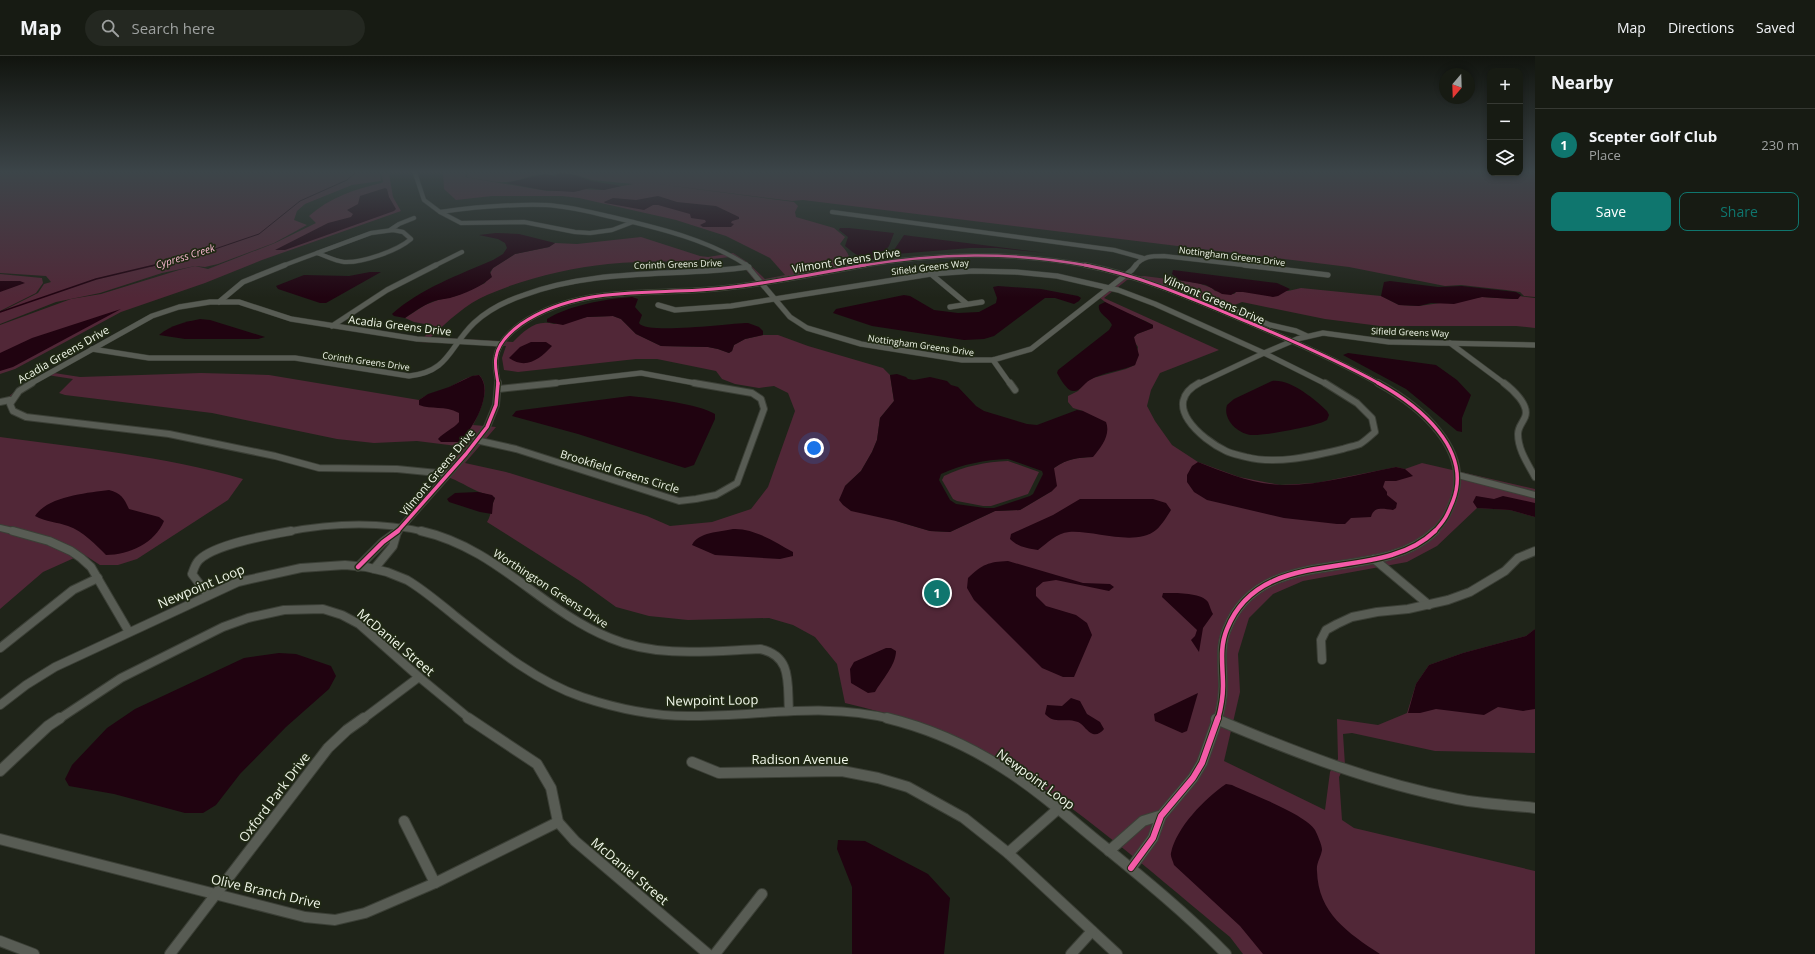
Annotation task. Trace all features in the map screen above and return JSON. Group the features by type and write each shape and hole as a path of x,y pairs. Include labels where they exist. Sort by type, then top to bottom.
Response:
{"street":[{"path":"446,215 463,224 524,222 580,232 608,231 633,222"},
{"path":"603,215 674,232 734,257 749,267"},
{"path":"855,215 961,228 1114,250 1143,258"},
{"path":"390,230 399,224 414,218"},
{"path":"219,302 230,290 243,282 317,253 371,233 390,230 403,232 410,236 410,240 400,246 357,261 338,261 317,253"},
{"path":"332,326 387,290 462,252"},
{"name":"Vilmont Greens Drive","path":"399,530 469,451 486,427 492,415 499,389 495,360 501,344 518,326 555,306 585,298 621,292 707,290 903,260 965,254 1009,255 1092,266 1176,292 1364,374 1411,404 1441,435 1452,452 1458,475 1457,488 1449,515 1441,526 1431,535 1413,546 1395,554 1291,573 1266,584 1247,597 1233,614 1225,635 1221,654 1223,690 1206,754 1200,769 1159,816 1152,839 1131,868"},
{"name":"Nottingham Greens Drive","path":"749,267 760,283 790,317 799,323 833,337 875,347 976,361 993,360 1031,350 1133,269 1139,260 1143,258 1169,256 1328,275"},
{"name":"Corinth Greens Drive","path":"92,349 149,358 295,358 409,376 421,376 434,371 442,365 456,342 470,327 491,310 509,301 550,287 580,280 630,274 684,274 749,267"},
{"name":"Sifield Greens Way","path":"658,305 671,309 689,310 742,305 931,274 978,270 1016,271 1063,277 1109,288 1153,304 1264,354 1322,380 1356,402 1370,416 1374,424 1375,430 1373,436 1368,441 1351,447 1280,460 1260,460 1244,457 1218,447 1208,441 1195,428 1186,415 1183,405 1186,394 1192,387 1200,382 1264,354 1307,336 1326,334 1390,342 1501,343 1534,345"},
{"path":"931,274 967,304"},
{"name":"Acadia Greens Drive","path":"10,400 24,387 137,323 158,314 188,305 219,302 243,303 277,315 332,326 417,339 501,344"},
{"path":"950,307 982,302"},
{"path":"1239,312 1270,325 1296,331 1307,336"},
{"path":"1450,343 1512,389 1525,405 1527,414 1519,428 1521,447 1535,477"},
{"path":"993,360 1015,390"},
{"name":"Brookfield Greens Circle","path":"476,440 516,449 679,501 706,499 727,490 737,482 764,409 761,399 752,393 642,373 499,389"},
{"path":"0,402 10,400 10,409 20,416 169,434 275,456 319,468 397,469 448,474"},
{"path":"1458,475 1535,495"},
{"name":"Worthington Greens Drive","path":"208,595 194,579 192,574 192,570 204,557 222,548 269,535 316,527 348,525 434,534 461,543 588,628 622,643 666,651 760,649 771,651 784,662 789,710"},
{"path":"0,528 51,540 71,550 91,567 129,632"},
{"path":"358,567 383,542 399,530"},
{"path":"374,569 379,561 393,546 399,530"},
{"path":"1322,660 1321,640 1326,630 1337,624 1358,616 1429,605 1470,592 1505,571 1518,558 1535,551"},
{"path":"1374,559 1429,605"},
{"name":"Newpoint Loop","path":"0,705 47,671 238,582 270,573 307,567 340,565 374,569 391,574 419,588 529,673 578,696 607,705 640,712 677,716 711,716 789,710 837,710 894,719 928,730 954,741 1003,768 1058,809 1131,868 1200,927 1226,954"},
{"path":"0,648 73,590 98,578"},
{"name":"McDaniel Street","path":"0,771 39,734 95,693 121,678 217,630 259,614 311,608 323,610 342,615 359,624 419,677 469,718 537,764 551,788 558,822 574,841 708,954"},
{"name":"Oxford Park Drive","path":"170,954 328,748 347,730 419,677"},
{"path":"1216,719 1303,756 1384,783 1458,800 1535,808"},
{"name":"Radison Avenue","path":"692,762 719,773 842,771 878,778 908,787 959,814 1008,853 1117,954"},
{"path":"1008,853 1058,809"},
{"name":"Vilmont Greens Drive","path":"1110,851 1133,828 1144,821 1159,816"},
{"path":"404,822 435,883"},
{"name":"Olive Branch Drive","path":"0,839 305,917 335,920 365,913 435,883 558,822"},
{"path":"715,954 762,894"},
{"path":"1071,954 1092,931"},
{"path":"0,941 34,954"}],"shaded area":[{"path":"0,215 296,215 294,220 307,225 274,243 218,264 205,267 195,266 162,273 100,293 56,302 0,324 0,312 38,293 44,284 51,282 46,276 0,273"},
{"path":"352,215 383,215 285,250 275,250 328,223 351,217"},
{"path":"390,215 262,260 205,283 121,312 15,369 0,374 0,325 71,299 101,294 195,266 208,269 275,243 316,223 309,216"},
{"path":"654,215 796,215 796,217 834,228 845,237 840,244 848,254 849,263 848,266 756,282 742,265 730,257 699,260 608,264 578,268 531,279 487,295 465,308 431,337 513,342 522,333 536,324 554,324 587,317 613,316 621,319 636,334 661,346 708,347 729,353 732,351 734,345 745,339 763,335 778,335 808,346 883,368 890,375 894,401 880,418 877,440 872,452 861,471 845,486 896,521 930,531 950,532 995,511 1020,510 1052,491 1054,468 1073,459 1093,457 1083,411 1073,408 1068,402 1068,396 1078,391 1087,381 1093,378 1135,365 1138,347 1134,341 1134,337 1137,334 1153,328 1153,325 1119,310 1100,298 1125,278 1144,276 1198,283 1212,288 1215,291 1234,294 1236,292 1288,291 1301,288 1381,296 1399,305 1419,306 1482,297 1513,299 1519,296 1535,298 1535,328 1516,326 1380,326 1325,319 1242,302 1225,309 1182,291 1160,288 1134,279 1127,280 1104,298 1219,350 1160,373 1151,390 1147,406 1155,421 1172,445 1198,462 1239,477 1280,485 1316,483 1396,467 1405,469 1422,463 1535,489 1535,517 1510,510 1477,508 1437,546 1407,562 1303,581 1273,594 1249,618 1238,654 1240,692 1224,761 1325,810 1330,772 1338,759 1337,719 1378,725 1407,713 1416,684 1429,665 1463,653 1526,636 1535,629 1535,753 1435,751 1352,733 1343,734 1345,765 1339,777 1342,820 1354,828 1535,871 1535,954 1243,954 1230,937 1113,840 1052,794 1020,773 972,744 937,729 882,712 845,703 837,664 815,637 793,625 769,618 688,620 649,616 616,607 580,581 487,522 495,498 441,475 465,447 417,441 374,443 337,439 212,413 65,395 59,393 73,379 47,375 25,389 19,396 6,399 20,387 48,372 80,377 201,373 269,375 419,400 429,394 448,388 467,378 479,375 485,386 485,393 484,400 473,425 496,427 465,463 506,472 647,516 670,526 712,522 751,509 768,487 795,411 788,393 774,386 759,388 735,384 722,379 716,371 657,359 636,359 518,372 504,370 502,358 506,346 419,342 435,326 414,322 405,318 425,305 456,296 485,283 493,268 515,254 549,247 555,243 577,244 641,237 700,256 708,257 733,253 747,262 765,279 785,275 770,258 726,236 676,220"},
{"path":"690,215 735,215 739,217 739,219 732,221 731,223 734,224 731,227 703,227 700,225 706,222 705,220 691,218"},
{"path":"924,215 1535,215 1535,297 1524,296 1520,292 1506,290 1461,285 1445,286 1349,267"},
{"path":"840,228 894,233 889,246 885,251 887,255 880,258 869,259 855,254 845,246 848,237 839,230"},
{"path":"496,233 519,234 555,243 549,247 515,254 493,268 490,272 492,277 488,281 467,292 429,303 405,318 394,316 392,314 428,289 493,260 503,254 507,248 505,243 498,239 479,235"},
{"path":"904,235 1046,253 997,248 970,248 896,254 894,250"},
{"path":"1173,270 1277,283 1290,289 1278,296 1273,297 1243,292 1236,292 1231,295 1222,294 1206,285 1179,280 1172,274"},
{"path":"370,272 381,272 326,303 320,303 278,289 276,286 304,275 349,276"},
{"path":"0,274 42,278 43,283 36,293 0,311"},
{"path":"0,281 20,281 25,283 0,292"},
{"path":"1390,281 1438,287 1462,286 1516,292 1521,295 1518,299 1482,297 1454,304 1431,303 1419,306 1399,305 1381,296 1384,282"},
{"path":"998,286 1041,289 1078,296 1081,298 1074,304 1055,298 1045,298 994,336 984,339 964,340 872,326 833,313 836,309 904,295 910,296 934,310 958,313 979,312 996,303 997,298 993,287"},
{"path":"632,297 638,299 635,307 642,315 639,323 645,326 657,328 690,328 748,323 759,327 763,331 763,335 745,339 734,345 732,351 729,353 708,347 661,346 636,334 621,319 613,316 587,317 563,325 547,322 547,319 556,314 577,306 611,299"},
{"path":"1105,302 1153,325 1153,328 1137,334 1134,337 1139,355 1135,365 1095,377 1088,381 1080,389 1073,391 1066,387 1057,373 1058,370 1109,330 1112,325 1101,313 1099,308 1099,305"},
{"path":"121,309 13,367 0,371 0,353 32,338"},
{"path":"200,319 210,320 265,337 258,339 185,339 159,335 173,326"},
{"path":"531,342 546,342 552,346 538,359 527,363 521,363 509,358 520,347"},
{"path":"1348,353 1436,365 1457,380 1471,395 1462,418 1462,432 1457,431 1406,389 1343,355"},
{"path":"897,374 914,380 930,377 947,381 951,385 958,387 976,406 984,411 1027,424 1037,425 1077,410 1083,411 1106,422 1106,436 1102,445 1093,457 1073,459 1054,468 1057,486 1052,491 1020,510 995,511 950,532 930,531 896,521 851,511 839,500 845,486 861,471 872,452 877,440 880,418 894,401 890,375","holes":["1008,459 1042,471 1043,474 1033,494 994,508 956,504 950,500 939,480 941,474 957,468 974,463"]},
{"path":"479,375 483,382 485,391 476,420 459,442 441,442 438,439 459,422 459,413 443,408 419,405 419,400 428,394 449,387 472,376"},
{"path":"1272,381 1287,383 1302,391 1327,411 1329,415 1327,420 1303,427 1260,435 1249,435 1238,430 1233,426 1227,416 1227,405 1234,399"},
{"path":"630,396 686,404 708,410 715,414 715,419 694,465 685,468 578,434 512,416 516,411"},
{"path":"0,437 92,449 183,464 243,479 228,500 137,559 118,565 100,565 83,554 43,572 0,609"},
{"path":"1008,461 1039,472 1028,494 991,506 983,506 953,499 942,480 944,476 967,467 991,462"},
{"path":"1198,462 1249,480 1281,485 1324,482 1396,467 1405,469 1413,476 1396,481 1385,481 1383,487 1387,492 1387,495 1397,503 1396,508 1393,510 1379,509 1374,511 1371,517 1351,518 1345,524 1337,524 1284,518 1207,500 1194,492 1187,482 1187,475 1192,466"},
{"path":"109,490 122,496 129,509 159,517 164,521 160,529 148,541 124,553 106,555 89,539 74,528 43,520 35,516 41,509 58,500 79,494"},
{"path":"478,492 492,495 495,498 492,514 480,512 449,502 447,499 455,493"},
{"path":"1476,496 1494,499 1503,496 1535,503 1535,517 1510,510 1477,508 1473,502"},
{"path":"1080,499 1153,499 1166,503 1171,510 1156,530 1147,535 1137,537 1126,538 1069,532 1056,536 1038,550 1026,548 1010,539 1011,534 1053,515"},
{"path":"733,529 741,529 764,536 793,552 793,556 780,559 715,555 692,545 699,537 704,535"},
{"path":"1008,561 1083,583 1110,584 1114,587 1109,591 1056,580 1043,582 1036,588 1036,596 1046,606 1076,615 1087,623 1092,635 1074,677 1063,677 1042,668 974,600 967,588 968,578 982,567 995,562"},
{"path":"1163,593 1180,593 1200,596 1208,602 1213,614 1203,628 1199,652 1191,640 1195,636 1197,630 1162,597"},
{"path":"1535,629 1535,709 1523,711 1498,707 1484,715 1436,709 1420,713 1408,713 1416,684 1429,665 1463,653 1526,636"},
{"path":"886,648 891,648 896,651 894,662 875,692 868,693 851,683 850,669 854,662"},
{"path":"279,653 296,654 331,666 336,676 329,689 286,727 240,774 216,805 203,813 185,813 114,794 69,786 65,779 72,765 107,728 135,709 244,658"},
{"path":"1198,693 1187,731 1182,733 1155,721 1154,714"},
{"path":"1071,698 1080,701 1087,714 1100,722 1104,729 1102,732 1093,734 1078,722 1056,720 1045,714 1047,705 1062,706"},
{"path":"1226,784 1232,785 1289,811 1300,817 1315,830 1322,848 1317,868 1319,886 1323,899 1329,910 1346,930 1380,954 1263,954 1240,926 1174,865 1171,854 1174,843 1185,824 1192,814 1209,797"},
{"path":"838,840 865,841 928,874 950,898 944,954 852,954 852,887 837,849"}],"waterway":[{"name":"Cypress Creek","path":"152,266 212,250 259,234 283,215"},
{"name":"Cypress Creek","path":"0,312 96,279 155,265"}],"cycle path":[{"path":"358,567 383,542 397,532 466,454 487,427 492,417 498,394 498,383 495,367 496,356 504,339 526,321 542,312 564,304 609,294 724,288 901,260 972,254 1008,255 1050,259 1104,269 1137,278 1174,291 1321,353 1355,369 1388,388 1418,410 1441,434 1455,461 1457,490 1445,520 1425,540 1398,552 1368,560 1303,571 1273,581 1248,597 1242,603 1229,623 1223,638 1221,659 1223,686 1222,699 1219,715 1206,754 1193,778 1161,816 1153,838 1131,868"}],"place":[{"name":"Scepter Golf Club","path":"937,593"}]}
